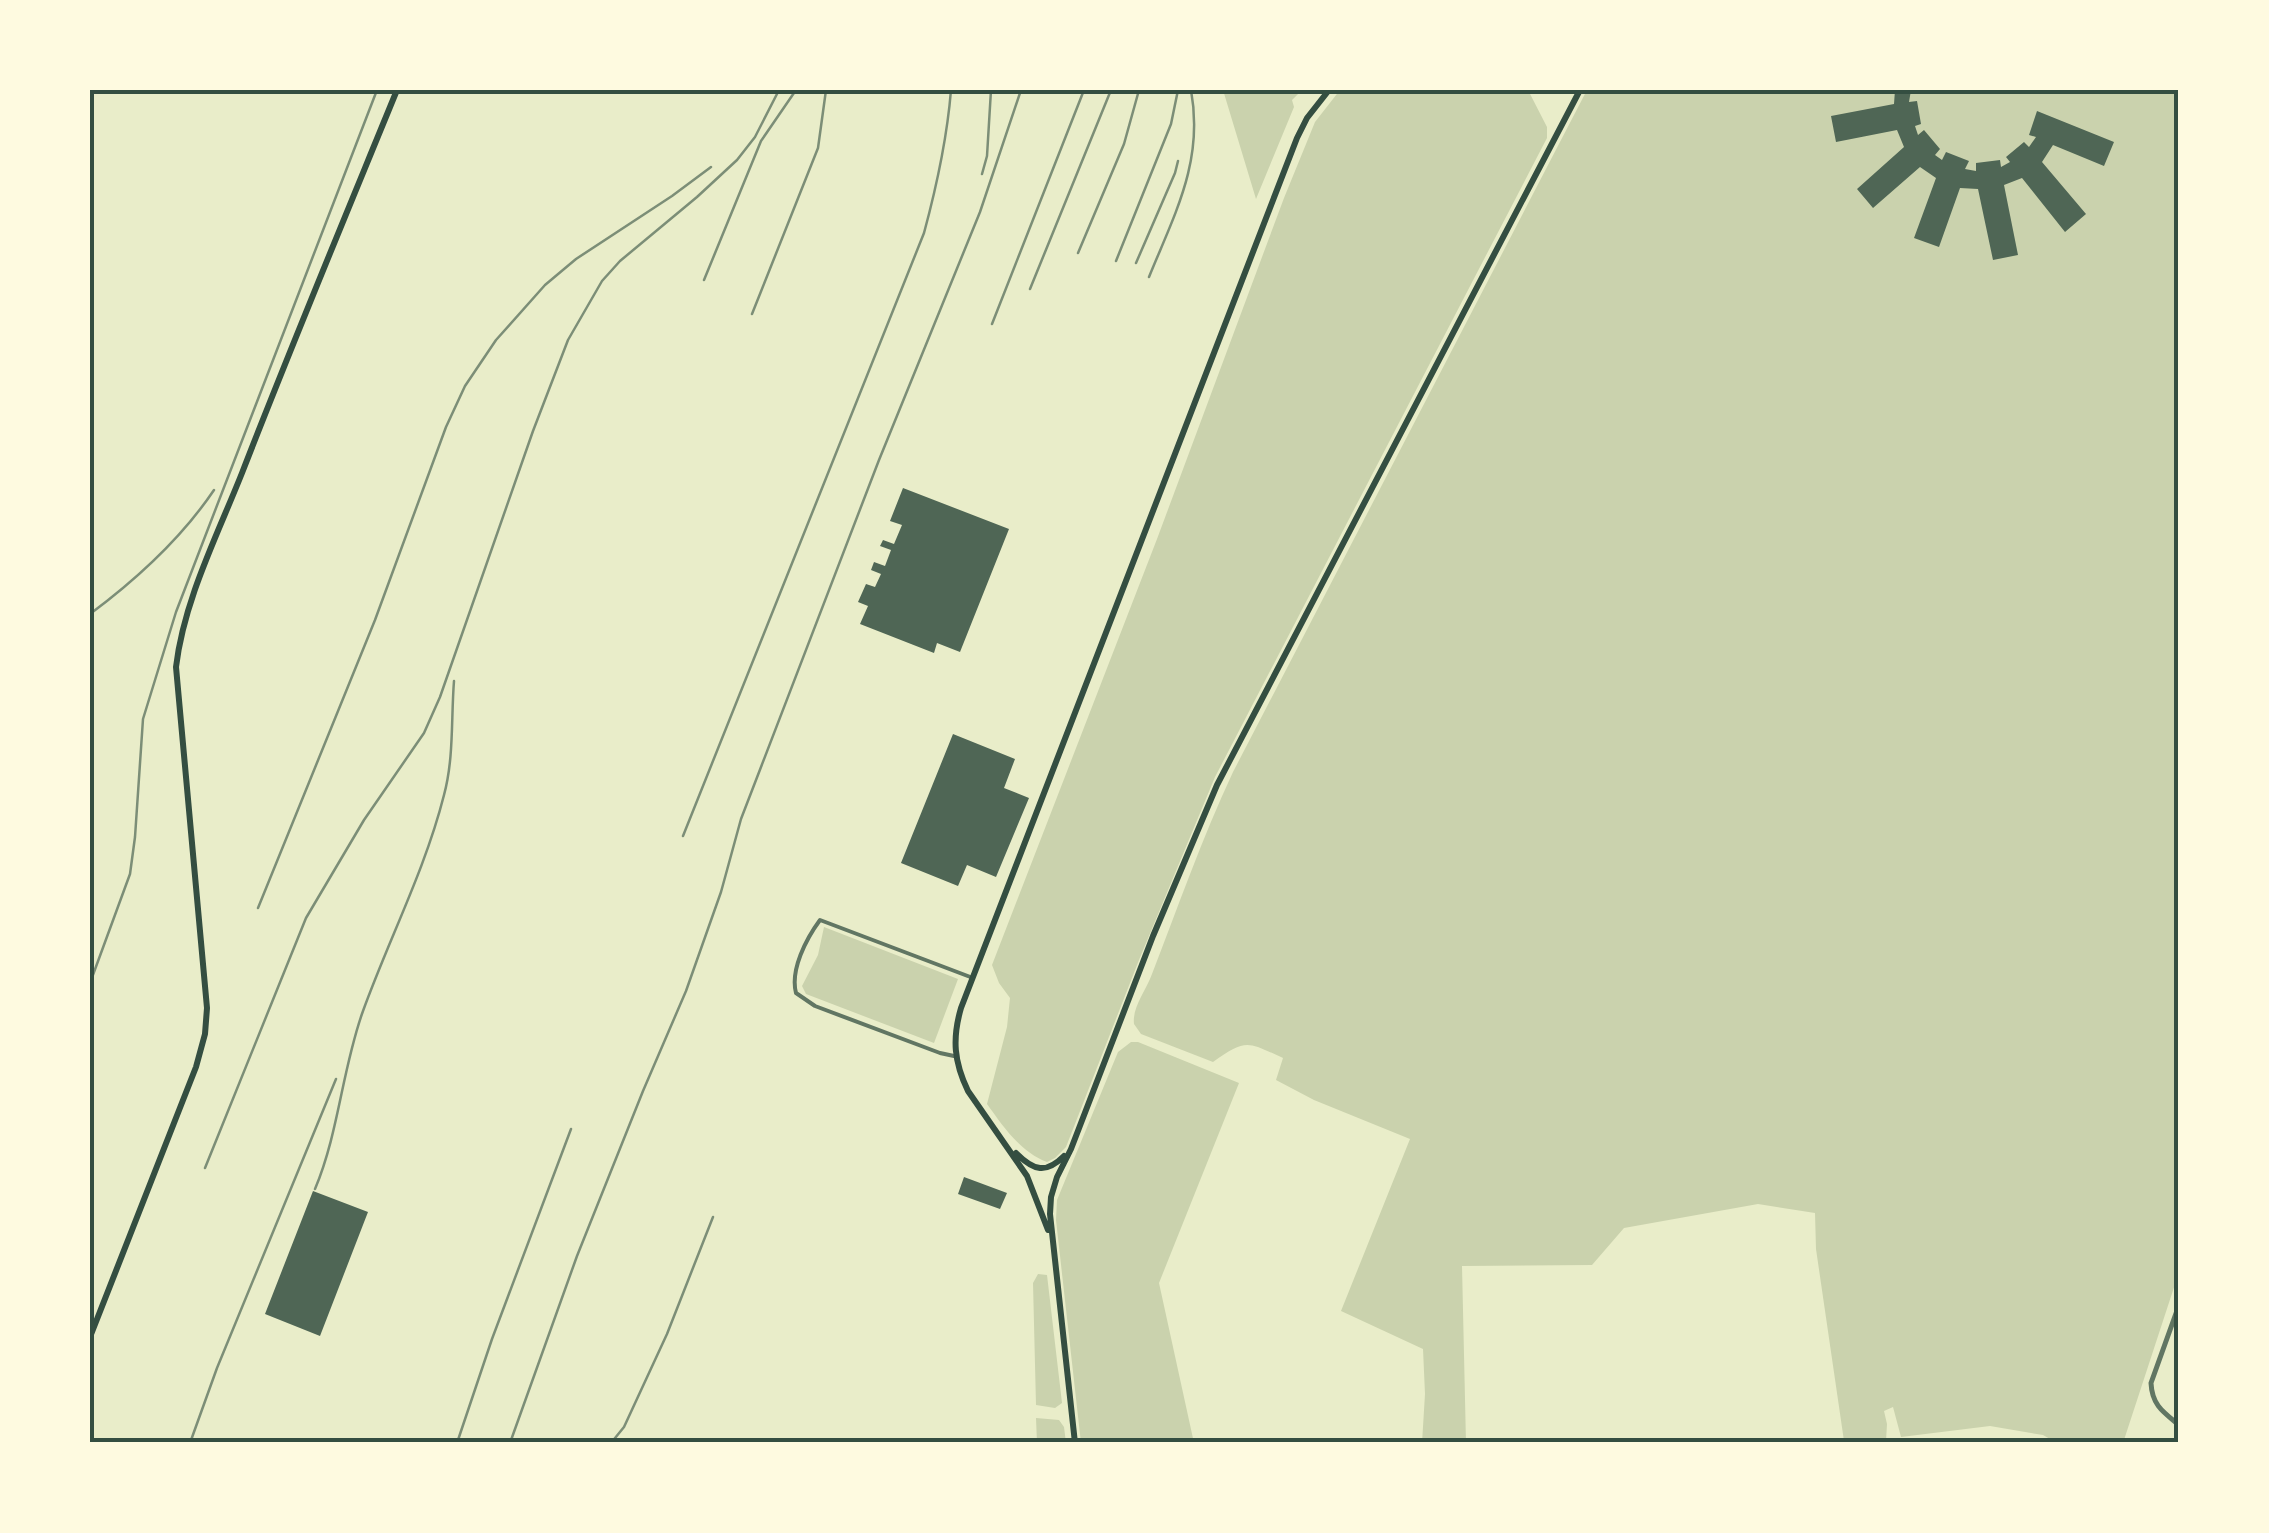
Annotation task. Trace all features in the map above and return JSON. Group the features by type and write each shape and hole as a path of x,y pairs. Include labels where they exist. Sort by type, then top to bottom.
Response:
{"main road":[{"path":"90,1337 196,1067 205,1034 207,1008 176,668 179,640 194,592 396,90"},
{"path":"1052,1240 1027,1176 961,1076 955,1028 1297,138 1328,90"},
{"path":"1074,1443 1052,1240 1051,1197 1057,1178 1217,785 1580,90"},
{"path":"1001,1138 1023,1160 1044,1169 1071,1149"}],"street":[{"path":"956,1057 815,1006 796,993 792,979 820,920 973,978"},
{"path":"2179,1304 2152,1383 2156,1407 2179,1425"}],"green space":[{"path":"1223,90 1302,90 1292,100 1294,107 1256,199"},
{"path":"1340,90 1528,90 1547,127 1547,138 1215,777 1066,1147 1047,1162 1020,1145 987,1104 1007,1027 1010,998 992,965 1284,198 1315,122"},
{"path":"1587,90 2179,90 2179,1272 2123,1443 2057,1443 2043,1435 1990,1426 1901,1437 1893,1407 1884,1411 1886,1441 1837,1443 1844,1441 1816,1249 1815,1213 1758,1204 1624,1228 1592,1265 1462,1266 1466,1443 1422,1443 1423,1349 1341,1311 1410,1139 1276,1080 1283,1058 1262,1048 1241,1046 1213,1062 1141,1034 1134,1024 1137,1005 1233,772"},
{"path":"824,927 958,979 934,1043 806,994 802,986 818,955"},
{"path":"1131,1042 1239,1083 1159,1283 1194,1443 1081,1443 1057,1200 1118,1052"},
{"path":"1038,1274 1047,1275 1062,1403 1055,1408 1036,1405 1033,1283"},
{"path":"1036,1418 1059,1420 1066,1443 1037,1443"}],"building":[{"path":"1895,90 1911,90 1909,102 1917,101 1921,124 1915,126 1918,135 1924,130 1940,149 1935,155 1942,160 1946,152 1969,161 1965,169 1976,171 1976,163 2000,160 2001,167 2010,162 2006,157 2024,142 2029,147 2036,137 2029,135 2037,111 2114,142 2104,166 2053,145 2042,162 2086,214 2065,232 2022,178 2004,185 2018,255 1993,260 1978,189 1960,188 1939,247 1914,238 1936,178 1920,167 1873,208 1857,189 1904,147 1897,130 1836,142 1831,116 1894,104"},
{"path":"903,488 1009,529 960,652 937,643 934,653 860,624 868,606 858,602 866,584 875,587 881,574 871,570 874,562 885,566 891,550 880,546 883,540 894,544 902,525 890,521"},
{"path":"953,734 1015,759 1004,788 1029,798 996,877 967,865 958,886 901,863"},
{"path":"964,1177 1007,1193 1000,1209 958,1194"},
{"path":"313,1191 368,1212 320,1336 265,1314"}],"railway":[{"path":"90,983 130,874 143,719 176,612 377,90"},
{"path":"205,1168 306,918 364,820 424,733 440,697 568,340 602,281 620,261 737,160 755,137 779,90"},
{"path":"704,280 761,141 796,90"},
{"path":"752,314 818,148 826,90"},
{"path":"683,836 924,233 941,162 951,90"},
{"path":"982,174 987,156 991,90"},
{"path":"510,1443 577,1256 686,991 721,892 741,819 879,460 980,212 1021,90"},
{"path":"992,324 1084,90"},
{"path":"1030,289 1111,90"},
{"path":"1078,253 1124,144 1139,90"},
{"path":"1116,261 1171,124 1178,90"},
{"path":"1149,277 1185,186 1194,140 1191,90"},
{"path":"1136,263 1178,161"},
{"path":"258,908 465,386 496,340 545,285 576,259 711,167"},
{"path":"90,614 157,557 214,490"},
{"path":"315,1189 330,1145 363,1011 417,877 444,795 451,753 454,681"},
{"path":"190,1443 336,1079"},
{"path":"457,1443 571,1129"},
{"path":"611,1443 624,1427 667,1334 713,1217"}]}
